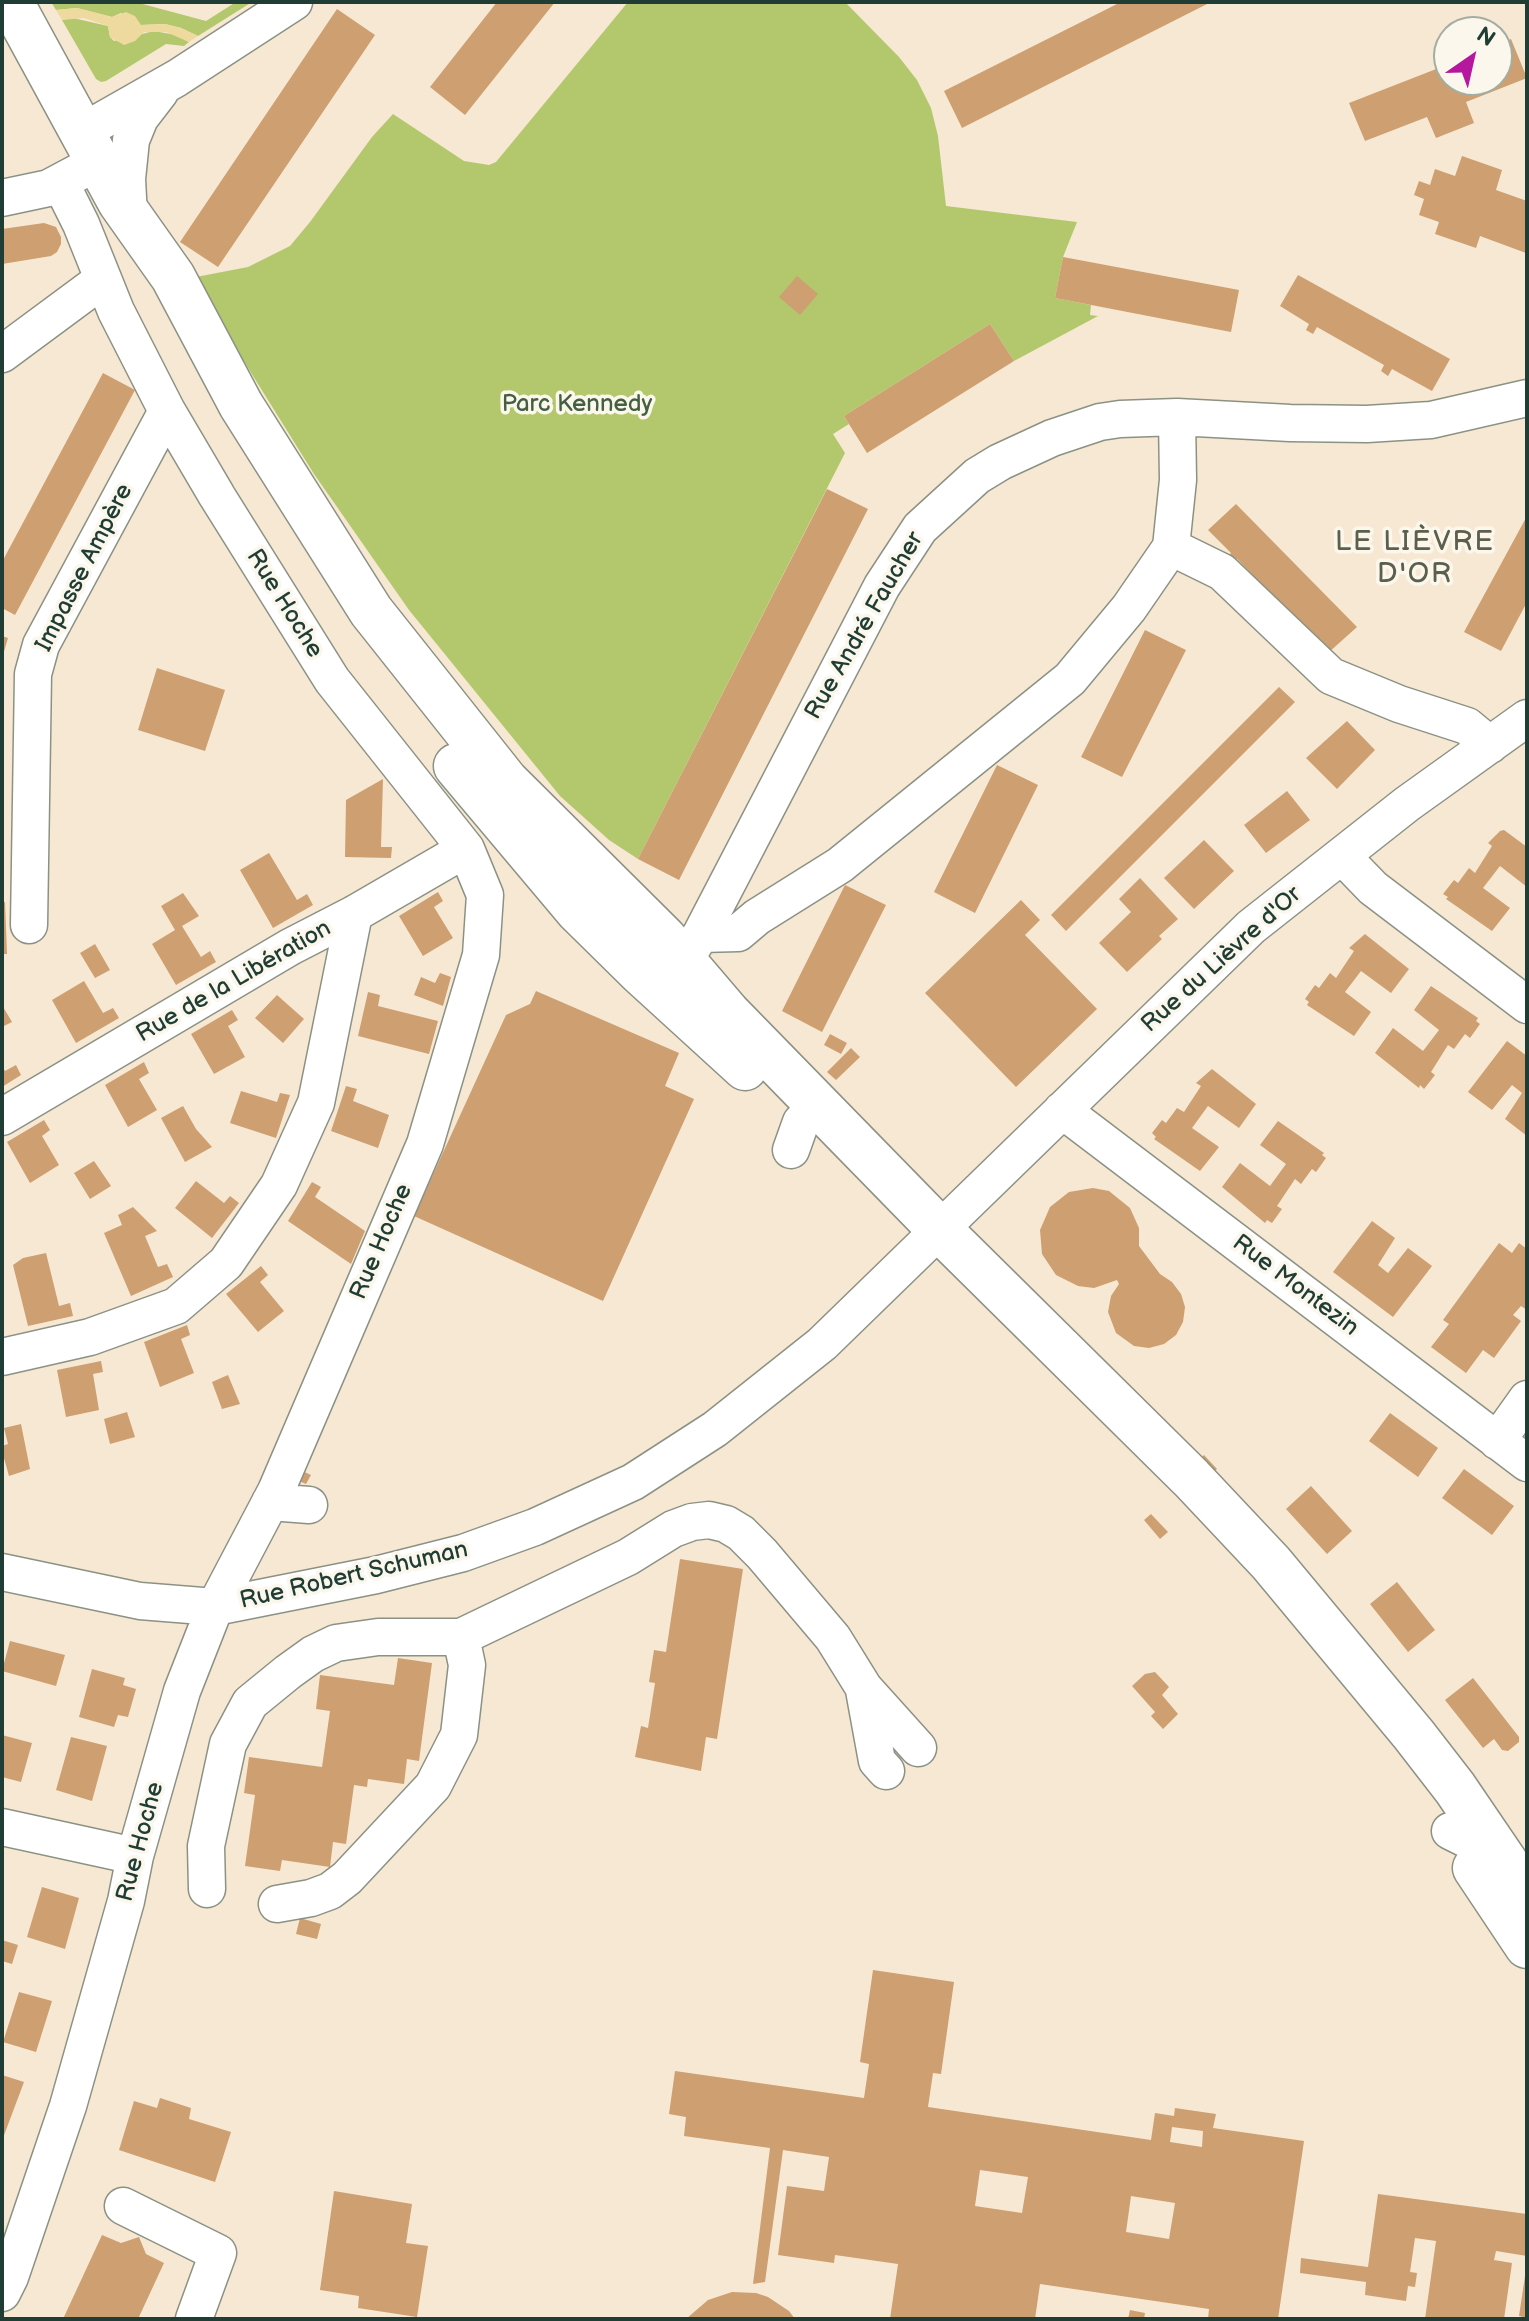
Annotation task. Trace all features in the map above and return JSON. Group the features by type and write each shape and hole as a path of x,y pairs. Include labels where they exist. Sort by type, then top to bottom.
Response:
{"main road":[{"path":"11,2 124,210 173,277 241,405 371,611 506,781 681,961 932,1239 999,1320 1274,1608 1349,1693 1450,1831 1525,1924"},
{"path":"681,961 778,1097 796,1136 932,1239 1191,1478 1298,1594 1455,1788 1525,1924"}],"street":[{"path":"2,198 39,192 61,184 89,145 177,78 294,2"},
{"path":"2,354 97,266 99,224 124,210 135,128 148,105 177,78"},
{"name":"Rue Hoche","path":"2,2293 68,2106 182,1691 215,1607 270,1502 425,1144 481,955 485,895 466,849 332,680 167,411 61,184"},
{"name":"Rue André Faucher","path":"681,961 882,586 920,528 977,476 1032,446 1100,422 1177,417 1367,424 1431,420 1527,398"},
{"name":"Impasse Ampère","path":"29,925 33,674 41,645 167,411"},
{"path":"681,961 738,933 757,917 840,865 1070,679 1129,608 1171,547 1178,480 1177,417"},
{"path":"1171,547 1222,572 1331,676 1399,704 1467,726 1490,745"},
{"name":"Rue du Lièvre d'Or","path":"932,1239 1251,927 1407,804 1527,718"},
{"name":"Rue de la Libération","path":"2,1117 290,947 466,849"},
{"path":"1342,856 1373,888 1527,1005"},
{"path":"2,1357 90,1337 176,1306 226,1263 279,1185 316,1103 354,914"},
{"name":"Rue Montezin","path":"1062,1110 1527,1463"},
{"name":"Rue Robert Schuman","path":"2,1572 140,1601 215,1607 376,1575 463,1553 535,1527 633,1482 673,1459 764,1392 822,1344 932,1239"},
{"path":"1497,1441 1527,1399"},
{"path":"270,1502 309,1505"},
{"path":"207,1889 206,1846 228,1744 250,1703 313,1654 336,1643 378,1637 461,1637 628,1557 673,1529 692,1522 709,1520 726,1524 762,1554 833,1638 864,1688 918,1748"},
{"path":"277,1904 311,1898 338,1885 368,1858 433,1786 459,1735 467,1665 461,1637"},
{"path":"864,1688 877,1761 886,1771"},
{"path":"2,1827 135,1856"},
{"path":"123,2206 218,2253 194,2319"}],"green space":[{"path":"51,2 135,2 206,21 236,2 252,2 198,36 165,24 140,25 121,13 112,17 77,8 56,10"},
{"name":"Parc Kennedy","path":"628,2 845,2 899,57 917,80 931,108 938,136 946,206 1077,222 1063,257 1055,298 1091,305 1090,315 1098,316 1014,361 990,324 844,416 849,424 833,434 845,453 638,859 609,840 560,796 409,610 314,474 235,347 196,277 248,267 290,246 372,137 393,114 464,161 489,165 496,162"},
{"path":"73,18 108,26 114,41 154,31 176,35 189,42 184,46 166,44 101,82 96,79 62,20"}],"sand":[{"path":"77,8 112,17 126,12 135,16 141,25 165,24 198,36 189,42 166,32 144,32 135,41 124,45 110,37 108,26 84,18 62,20 56,10"}],"building":[{"path":"497,2 555,2 465,115 430,87"},
{"path":"1121,2 1211,2 962,128 944,91"},
{"path":"337,9 375,35 218,267 180,242"},
{"path":"1513,44 1527,78 1513,84"},
{"path":"1433,70 1433,96 1481,96 1466,102 1474,123 1436,138 1427,117 1365,141 1349,103"},
{"path":"1462,156 1502,170 1496,190 1527,201 1526,253 1480,236 1476,248 1435,234 1439,222 1419,215 1424,199 1414,195 1419,181 1430,185 1435,169 1455,176"},
{"path":"44,223 56,227 61,237 57,252 51,256 2,264 2,229"},
{"path":"1063,257 1239,290 1231,332 1055,298"},
{"path":"1298,275 1450,359 1432,391 1392,369 1388,376 1381,371 1384,365 1317,327 1313,334 1306,330 1309,324 1280,306"},
{"path":"797,276 818,294 800,315 779,297"},
{"path":"990,324 1014,361 867,453 844,416"},
{"path":"103,373 135,390 15,615 2,608 2,562"},
{"path":"827,489 868,509 679,880 638,859"},
{"path":"1236,504 1357,627 1328,653 1237,559 1231,565 1226,559 1231,553 1208,530"},
{"path":"1527,516 1527,602 1501,651 1464,632"},
{"path":"1145,630 1186,650 1122,777 1081,757"},
{"path":"2,636 8,638 3,655 2,655"},
{"path":"157,668 225,690 205,751 138,730"},
{"path":"1279,687 1295,702 1066,931 1051,915"},
{"path":"1347,721 1375,750 1337,789 1306,758"},
{"path":"997,765 1038,785 975,913 934,892"},
{"path":"383,779 381,847 392,847 391,858 345,857 346,800"},
{"path":"1287,791 1310,820 1266,853 1244,825"},
{"path":"1504,830 1527,847 1527,887 1500,866 1483,888 1510,908 1492,931 1443,894 1454,880 1458,883 1469,868 1475,873 1492,846 1488,843"},
{"path":"1204,840 1234,871 1194,909 1164,878"},
{"path":"269,853 297,900 307,894 313,905 273,928 240,870"},
{"path":"1140,878 1178,919 1127,972 1099,943 1131,912 1119,899"},
{"path":"845,885 886,905 822,1032 782,1011"},
{"path":"438,892 443,901 434,907 453,938 423,956 399,916"},
{"path":"183,893 199,916 182,926 201,957 210,951 216,962 176,985 152,944 175,930 161,906"},
{"path":"1021,900 1040,920 1025,935 1097,1009 1016,1087 925,993"},
{"path":"2,902 5,902 7,954 2,954"},
{"path":"1365,934 1409,969 1391,993 1361,971 1345,992 1371,1012 1354,1036 1307,1005 1309,1002 1305,999 1315,985 1319,988 1330,973 1336,978 1354,951 1349,948"},
{"path":"95,944 110,970 95,978 80,953"},
{"path":"440,973 451,977 443,1006 414,995 421,977 435,983"},
{"path":"84,981 103,1013 113,1008 119,1018 76,1043 52,1000"},
{"path":"1431,986 1478,1018 1476,1021 1480,1024 1470,1038 1465,1034 1454,1049 1448,1045 1431,1072 1435,1075 1424,1089 1375,1053 1393,1028 1423,1051 1439,1030 1414,1010"},
{"path":"536,991 679,1053 665,1086 694,1099 603,1301 414,1216 506,1015 530,1004"},
{"path":"368,992 380,995 378,1006 438,1021 429,1054 358,1036"},
{"path":"277,995 304,1019 283,1043 255,1018"},
{"path":"2,1005 12,1022 2,1027"},
{"path":"232,1010 238,1020 228,1026 245,1057 214,1074 191,1034"},
{"path":"830,1034 847,1043 841,1054 824,1045"},
{"path":"1507,1041 1527,1056 1527,1136 1505,1119 1522,1093 1512,1085 1492,1110 1468,1092"},
{"path":"851,1048 860,1057 836,1080 827,1072"},
{"path":"144,1062 149,1073 139,1079 157,1110 128,1127 105,1085"},
{"path":"2,1065 5,1071 16,1065 21,1075 2,1087"},
{"path":"1212,1069 1256,1104 1239,1128 1208,1106 1192,1128 1219,1147 1200,1171 1154,1139 1156,1137 1152,1133 1162,1120 1166,1123 1177,1108 1184,1112 1201,1086 1196,1083"},
{"path":"346,1086 357,1089 353,1101 389,1115 378,1148 331,1131"},
{"path":"241,1091 277,1102 280,1093 290,1095 276,1138 230,1123"},
{"path":"183,1106 196,1129 212,1147 185,1162 161,1118"},
{"path":"44,1120 50,1130 42,1136 59,1165 30,1183 7,1142"},
{"path":"1278,1121 1324,1153 1322,1155 1326,1158 1316,1172 1312,1169 1301,1184 1295,1179 1277,1206 1282,1209 1272,1223 1267,1220 1265,1223 1222,1187 1240,1163 1270,1186 1286,1164 1260,1145"},
{"path":"94,1161 111,1186 90,1199 74,1173"},
{"path":"196,1181 224,1203 230,1196 239,1203 212,1238 175,1208"},
{"path":"312,1182 321,1187 315,1197 365,1231 351,1264 288,1221"},
{"path":"1093,1188 1109,1191 1130,1208 1139,1228 1139,1246 1160,1274 1172,1282 1181,1294 1185,1307 1183,1322 1176,1335 1164,1344 1149,1348 1134,1346 1116,1333 1108,1312 1111,1296 1119,1284 1117,1280 1094,1288 1078,1286 1056,1275 1042,1254 1040,1230 1050,1207 1069,1192"},
{"path":"133,1207 157,1231 145,1236 158,1267 167,1264 173,1277 131,1296 104,1233 122,1225 118,1215"},
{"path":"1372,1221 1395,1238 1378,1265 1388,1273 1408,1248 1432,1266 1393,1317 1333,1272"},
{"path":"1499,1243 1512,1253 1519,1243 1527,1249 1527,1310 1521,1306 1513,1315 1521,1321 1494,1358 1483,1350 1466,1373 1431,1347 1449,1324 1443,1320"},
{"path":"46,1253 59,1306 70,1303 73,1316 28,1326 13,1265 23,1258"},
{"path":"261,1266 268,1275 260,1282 284,1311 258,1332 226,1294"},
{"path":"187,1325 190,1335 181,1339 194,1373 160,1387 144,1342"},
{"path":"101,1361 103,1372 93,1374 99,1410 66,1417 57,1370"},
{"path":"228,1375 240,1404 222,1409 212,1382"},
{"path":"127,1412 135,1437 110,1444 104,1419"},
{"path":"1390,1413 1438,1448 1418,1477 1369,1441"},
{"path":"21,1424 30,1469 9,1476 2,1451 2,1446 8,1444 4,1428"},
{"path":"1204,1455 1217,1469 1211,1474 1198,1461"},
{"path":"298,1469 311,1475 306,1484 294,1479"},
{"path":"1464,1469 1514,1506 1492,1535 1442,1498"},
{"path":"1311,1486 1352,1531 1327,1554 1286,1509"},
{"path":"1151,1514 1168,1532 1160,1539 1144,1520"},
{"path":"680,1559 743,1569 717,1739 706,1737 701,1771 635,1757 641,1726 648,1728 655,1683 649,1682 654,1650 666,1652"},
{"path":"1397,1582 1435,1630 1408,1652 1370,1604"},
{"path":"10,1641 65,1655 56,1686 2,1671"},
{"path":"398,1658 432,1663 419,1761 407,1759 404,1784 368,1779 367,1787 354,1785 346,1844 333,1842 330,1867 282,1860 280,1871 245,1866 255,1795 244,1793 249,1757 322,1767 330,1711 316,1709 320,1675 394,1685"},
{"path":"92,1669 125,1678 123,1685 136,1689 128,1717 118,1715 114,1727 79,1717"},
{"path":"1155,1672 1169,1687 1162,1695 1178,1714 1163,1729 1151,1716 1155,1712 1132,1686 1145,1674"},
{"path":"1473,1678 1519,1737 1519,1742 1508,1751 1502,1750 1494,1739 1483,1748 1445,1700"},
{"path":"2,1735 32,1743 21,1782 2,1777"},
{"path":"71,1737 107,1746 92,1801 56,1790"},
{"path":"42,1887 79,1898 65,1949 27,1937"},
{"path":"300,1918 321,1924 317,1939 296,1934"},
{"path":"2,1940 18,1945 12,1964 2,1961"},
{"path":"873,1970 954,1982 941,2074 933,2073 928,2107 1151,2140 1155,2113 1174,2116 1175,2108 1216,2114 1213,2128 1304,2141 1278,2319 1208,2319 1209,2309 1040,2284 1035,2319 890,2319 898,2264 835,2255 834,2263 778,2255 787,2186 824,2191 829,2157 783,2150 765,2282 753,2284 770,2148 684,2136 686,2117 669,2114 675,2071 864,2098 869,2064 860,2062","holes":["1172,2127 1203,2131 1202,2147 1170,2142","980,2170 1028,2177 1022,2213 975,2206","1131,2196 1175,2203 1169,2239 1126,2232"]},
{"path":"19,1992 52,2001 36,2052 3,2042"},
{"path":"2,2075 24,2082 3,2138 2,2138"},
{"path":"160,2098 191,2108 189,2119 231,2132 215,2182 119,2150 134,2101 157,2108"},
{"path":"334,2191 412,2204 406,2243 428,2246 417,2317 358,2308 359,2296 320,2290"},
{"path":"1378,2194 1527,2214 1527,2256 1496,2251 1494,2260 1512,2263 1504,2319 1425,2319 1436,2241 1415,2238 1410,2272 1417,2273 1415,2287 1408,2286 1406,2301 1365,2295 1366,2282 1300,2273 1301,2258 1368,2267"},
{"path":"102,2235 121,2243 139,2237 146,2254 164,2263 138,2319 63,2319"},
{"path":"1527,2277 1527,2318 1519,2316"},
{"path":"732,2292 768,2297 789,2311 795,2319 686,2319 708,2300"},
{"path":"1130,2310 1145,2313 1144,2319 1128,2319"}],"district":[{"name":"LE LIÈVRE D'OR","path":"1415,559"}]}
